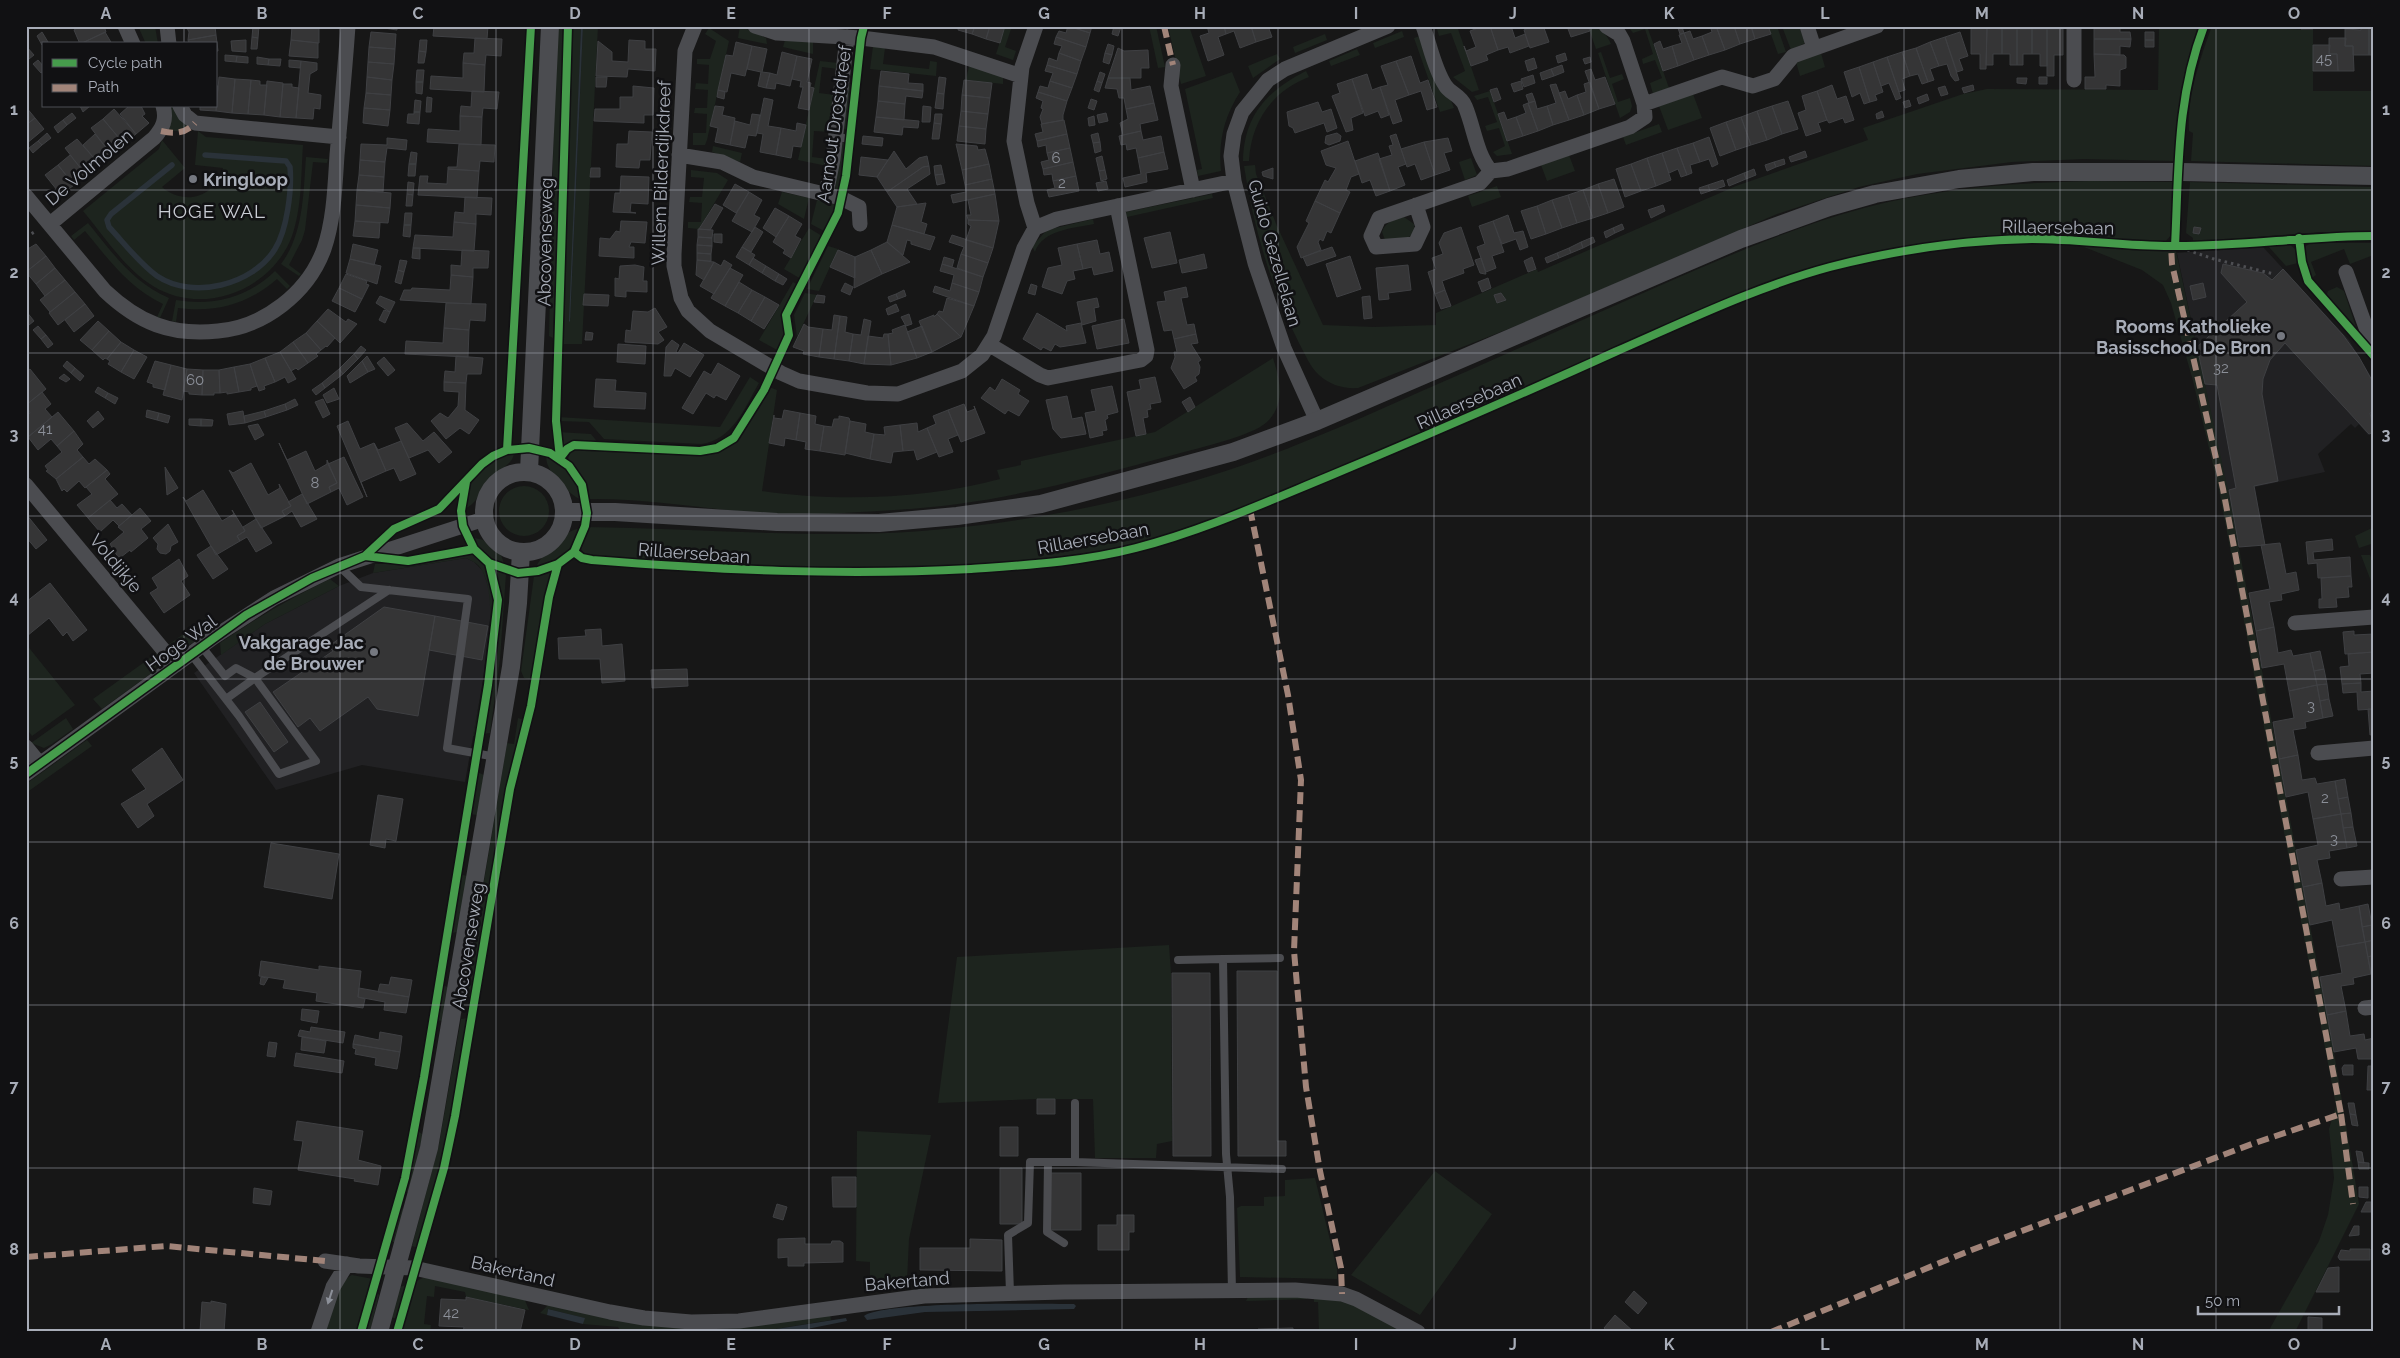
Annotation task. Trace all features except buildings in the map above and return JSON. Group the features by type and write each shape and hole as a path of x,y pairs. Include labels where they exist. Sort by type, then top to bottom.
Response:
{"street":[{"path":"125,26 132,42"},
{"path":"167,26 169,42"},
{"name":"De Volmolen","path":"26,196 105,291 120,305 158,327 195,334 235,330 277,310 306,281 324,250 331,218 348,26"},
{"name":"Abcovenseweg","path":"529,471 550,26"},
{"name":"Willem Bilderdijkdreef","path":"695,26 685,50 674,266 681,298 688,311 710,331 781,373 799,381 880,395 898,394 913,390 962,371 982,355 990,344 1024,248 1035,228"},
{"name":"Aarnout Drostdreef","path":"755,26 777,33 847,37 934,47 1021,76"},
{"path":"1036,26 1021,76 1014,147 1035,228 1057,219 1234,181"},
{"name":"Guido Gezellelaan","path":"1316,421 1284,348 1267,301 1234,181 1231,156 1234,134 1242,112 1252,97 1268,80 1285,69 1366,30 1388,26"},
{"path":"1423,26 1442,79 1446,87 1460,96 1465,105 1483,157 1491,171"},
{"path":"1416,205 1480,183 1491,171 1508,170 1630,127 1645,117 1644,104 1623,41 1618,34 1606,26"},
{"path":"1807,26 1814,48"},
{"path":"1644,104 1722,77 1753,86 1774,79 1793,56 1877,26"},
{"path":"2074,26 2074,80"},
{"name":"Aarnout Drostdreef","path":"826,194 843,138 847,37"},
{"path":"1173,65 1171,86 1193,190"},
{"path":"181,108 189,119 204,125 339,136"},
{"name":"De Volmolen","path":"50,224 161,131 164,109"},
{"name":"Aarnout Drostdreef","path":"680,155 722,162 753,177 841,198 859,207 860,224"},
{"name":"Rillaersebaan","path":"565,512 834,523 889,522 957,516 1041,504 1233,452 1316,421 1741,239 1829,207 1875,194 1939,182 2033,172 2182,172 2374,176"},
{"path":"990,344 1040,376 1048,378 1132,362 1146,356 1148,350 1117,206"},
{"path":"2346,272 2374,350"},
{"path":"529,471 543,475 555,484 563,497 565,512 563,525 557,537 546,546 534,551 521,552 508,549 496,542 488,531 484,519 484,504 490,490 500,479 514,472 529,471"},
{"name":"Voldijkje","path":"26,484 176,665"},
{"name":"Hoge Wal","path":"26,774 196,650 274,598 339,566 484,519"},
{"name":"Abcovenseweg","path":"379,1332 429,1148 516,629 521,552"},
{"path":"2295,623 2374,617"},
{"path":"26,747 40,764"},
{"path":"2318,752 2374,748"},
{"path":"2341,879 2374,877"},
{"name":"Bakertand","path":"325,1261 414,1268 610,1312 644,1318 691,1322 739,1321 924,1296 1010,1293 1331,1292 1356,1299 1418,1332"},
{"path":"318,1332 332,1287 347,1264"}],"lane":[{"path":"339,566 361,588 468,599 447,748 496,757"},
{"path":"226,699 390,590"},
{"path":"196,650 224,676 236,668 255,678 316,761 279,774 226,699 196,650"},
{"path":"1178,960 1280,958"},
{"path":"1223,960 1227,1168 1232,1291"},
{"path":"1075,1103 1075,1162"},
{"path":"1010,1293 1008,1235 1028,1224 1030,1162 1166,1164 1282,1169"},
{"path":"1048,1162 1047,1232 1064,1243"}],"path":[{"path":"2175,246 2176,236"},
{"path":"2162,246 2194,245"},
{"path":"2175,246 2214,259 2274,274"}],"shaded area":[{"path":"138,26 155,26 158,42 145,42"},
{"path":"558,26 565,26 553,338 549,336"},
{"path":"571,26 581,26 570,322 583,26 598,26 582,344 560,344"},
{"path":"581,26 583,26 570,322 569,321"},
{"path":"740,26 766,38 767,44 738,38"},
{"path":"1005,26 1012,26 1005,47 1016,51 1013,60 996,54"},
{"path":"1149,26 1156,26 1165,67 1158,68"},
{"path":"1168,26 1189,26 1206,76 1181,84"},
{"path":"1444,26 1457,26 1479,90 1472,92 1453,77 1465,71 1451,33 1439,36 1437,29"},
{"path":"1588,26 1602,32 1608,37 1611,44 1596,49"},
{"path":"1638,26 1647,26 1669,88 1653,94 1650,83 1662,78 1655,60 1643,64 1642,59 1653,54 1645,29 1633,33 1630,29"},
{"path":"1768,26 1777,26 1786,52 1778,54"},
{"path":"1799,26 1805,43 1791,50 1783,29"},
{"path":"2159,26 2198,26 2182,93 2174,161 2084,159 2012,162 1917,174 1859,187 1777,214 1531,320 1358,388 1347,388 1332,384 1316,372 1310,364 1280,301 1264,256 1252,211 1244,166 1255,165 1256,174 1277,226 1323,325 1374,327 1436,325 1436,313 1537,269 1538,272 1736,186 1868,140 1863,128 1963,94 1987,89 2158,90"},
{"path":"2212,26 2313,30 2313,91 2374,91 2374,166 2191,161 2193,133 2189,131 2189,118 2192,91"},
{"path":"709,28 729,41 707,140 705,145 693,145 693,133 706,133 707,114 694,113 695,108 707,108 708,90 695,89 696,83 708,84 709,65 697,64 697,59 710,59 716,41 705,34"},
{"path":"1402,31 1404,37 1375,48 1373,43"},
{"path":"1325,34 1327,40 1295,53 1293,47"},
{"path":"1420,36 1438,88 1450,98 1454,108 1440,112 1414,38"},
{"path":"785,40 813,42 813,54 783,47"},
{"path":"873,46 885,48 883,64 929,69 930,61 937,62 936,76 870,69"},
{"path":"1357,49 1360,55 1331,66 1329,61"},
{"path":"1601,52 1610,78 1622,74 1624,79 1612,84 1618,102 1630,98 1632,106 1630,112 1620,118 1598,53"},
{"path":"1821,53 1825,67 1800,76 1796,62"},
{"path":"1277,54 1280,59 1253,78 1248,66"},
{"path":"820,61 838,63 838,69 822,67 819,93 835,95 831,132 814,131 812,157 828,159 827,166 798,160"},
{"path":"969,66 1003,77 1003,84 966,80"},
{"path":"1306,71 1309,77 1284,91 1274,99 1266,110 1254,133 1249,161 1243,161 1244,145 1248,130 1260,106 1280,87"},
{"path":"1232,72 1240,92 1234,101 1223,130 1220,150 1221,171 1198,176 1197,170 1202,169 1185,89"},
{"path":"847,84 853,84 848,130 843,129"},
{"path":"1490,91 1512,154 1497,156 1493,152 1505,146 1499,128 1487,131 1485,126 1497,122 1488,97 1477,100 1474,96"},
{"path":"1693,94 1702,118 1668,130 1659,106"},
{"path":"170,108 175,108 189,126 179,131 167,131"},
{"path":"1659,124 1662,132 1626,145 1623,137"},
{"path":"198,131 206,137 303,145 298,214 292,236 282,255 269,271 252,284 234,293 214,298 193,299 173,295 153,286 133,271 83,211 159,149 162,140 185,168 162,187 180,196 198,196 206,192 219,178 223,168 195,165"},
{"path":"841,143 846,143 840,191 835,189"},
{"path":"713,146 742,153 740,162 712,152"},
{"path":"1569,155 1575,171 1547,181 1541,165"},
{"path":"306,157 328,159 327,163 313,162 305,230 289,265 301,274 299,276 281,264 289,252 298,226 303,199"},
{"path":"1471,158 1477,175 1465,180 1459,162"},
{"path":"691,170 717,173 728,180 699,229 688,228 688,222 701,222 702,203 689,202 690,197 702,197 704,178 691,177"},
{"path":"2090,181 2173,182 2172,234 2165,242 2047,235 1969,238 1892,249 1823,265 1703,310 1358,461 1256,503 1189,528 1124,547 1063,557 1022,561 932,567 833,570 734,567 635,560 586,555 580,548 587,527 788,533 854,534 899,532 989,524 1123,500 1210,476 1288,448 1365,416 1709,264 1811,224 1892,201 1948,191 2004,185"},
{"path":"2190,182 2374,187 2374,232 2321,232 2193,242 2193,238 2186,233"},
{"path":"1497,186 1501,197 1472,207 1468,196"},
{"path":"782,192 809,198 804,219 778,204"},
{"path":"1212,194 1213,198 1127,217 1126,212"},
{"path":"817,200 837,205 824,231 811,224"},
{"path":"1404,217 1414,224 1412,234 1405,239 1385,240 1382,232 1386,225"},
{"path":"1093,219 1094,224 1060,231 1051,235 1044,239 1035,252 1032,246 1047,230"},
{"path":"88,223 124,266 156,292 169,298 160,318 157,317 163,304 129,281 111,263 85,231 74,240 71,236"},
{"path":"809,228 822,236 801,279 784,269"},
{"path":"2311,243 2374,243 2374,264 2371,256 2350,264 2344,249 2311,262 2316,275 2312,278 2306,262 2306,246"},
{"path":"2289,244 2295,249 2298,263 2286,266 2268,246"},
{"path":"2079,245 2176,251 2228,490 2335,1058 2359,1204 2295,1332 2268,1332 2319,1241 2328,1215 2334,1178 2329,1129 2336,1106 2219,490 2193,381 2171,303 2163,285 2142,270"},
{"path":"828,246 838,249 819,291 807,289"},
{"path":"2263,247 2349,340 2370,375 2374,384 2374,433 2368,435 2359,424 2355,428 2351,424 2318,454 2325,472 2255,487 2265,545 2239,547 2177,253"},
{"path":"275,271 290,286 287,289 277,279 255,295 231,305 206,309 178,308 176,322 172,321 176,300 204,302 229,298 253,288"},
{"path":"793,282 798,285 782,315 786,335 779,351 759,340"},
{"path":"2337,287 2344,291 2356,327 2352,326 2326,297 2328,291"},
{"path":"805,293 817,295 797,337 794,315"},
{"path":"1273,358 1280,391 1277,407 1267,422 1250,432 1211,445 1068,482 986,500 925,508 799,515 769,514 649,502 589,499 583,481 568,459 570,452 575,448 702,454 714,451 735,439 743,430 758,409 769,387 777,390 762,491 820,497 882,497 943,491 1000,479 997,470 1021,465 1021,461 1155,432"},
{"path":"750,377 759,383 737,421 722,436 701,444 604,439 589,422 558,421 558,417 720,427"},
{"path":"558,432 591,434 599,444 574,442 562,445 559,441"},
{"path":"514,453 511,461 491,478 477,499 466,508 466,498 469,489 479,472 496,458"},
{"path":"547,456 559,463 575,479 580,492 580,499 570,492 552,473 548,467"},
{"path":"519,486 529,486 542,493 549,506 549,516 542,529 529,536 519,536 510,532 503,525 499,516 499,506 503,497 510,490"},
{"path":"2374,527 2374,543 2359,548 2355,536"},
{"path":"579,529 574,543 564,554 538,568 537,565 540,560 556,542 568,533"},
{"path":"474,538 494,546 501,554 504,565 488,557 473,540"},
{"path":"466,553 481,560 490,578 494,604 490,665 478,735 473,736 488,651 490,627 490,604 487,585 480,567 475,562 466,558 373,573 375,564 408,564"},
{"path":"2361,555 2370,555 2374,564 2374,589"},
{"path":"466,558 474,562 483,571 489,589 491,610 483,680 465,782 362,765 276,790 194,673 265,624 339,586 373,573"},
{"path":"496,570 506,574 500,659 490,733 483,734 499,629 500,607"},
{"path":"553,571 546,594 534,680 524,678 521,671 534,576"},
{"path":"330,579 339,586 265,624 221,655 220,643 274,609"},
{"path":"206,618 214,628 198,640 180,648 168,645"},
{"path":"26,644 75,705 32,736 26,728"},
{"path":"157,653 158,663 153,672 102,709 93,699"},
{"path":"66,718 73,729 52,744 44,748 31,743"},
{"path":"518,718 524,720 508,785 472,998 465,995 507,743 514,744"},
{"path":"87,740 92,746 26,793 26,784"},
{"path":"477,772 484,775 477,815 470,814"},
{"path":"460,874 467,876 459,931 450,934"},
{"path":"1169,945 1171,973 1172,1141 1157,1144 1156,1158 1095,1158 1093,1099 938,1103 957,957"},
{"path":"442,984 449,988 443,1021 436,1020"},
{"path":"468,1018 448,1136 418,1248 412,1246 439,1144 461,1019"},
{"path":"417,1130 423,1135 410,1192 404,1192"},
{"path":"857,1131 931,1135 909,1239 907,1281 870,1281 870,1262 856,1261"},
{"path":"1435,1171 1492,1214 1420,1315 1351,1275"},
{"path":"1315,1178 1337,1269 1337,1279 1240,1277 1237,1208 1241,1206 1264,1206 1264,1197 1285,1196 1285,1180"},
{"path":"400,1207 405,1210 396,1243 390,1241"},
{"path":"352,1275 373,1279 358,1332 324,1332 338,1292"},
{"path":"425,1277 524,1298 529,1310 466,1297 465,1292 435,1286 434,1297 427,1296 424,1324 431,1325 430,1332 399,1332 414,1282"},
{"path":"406,1285 397,1319 391,1317 400,1287"},
{"path":"375,1290 379,1295 370,1332 364,1332"},
{"path":"1299,1294 1348,1302 1408,1332 1319,1332 1318,1302 1314,1302 1314,1297 1307,1297 1307,1299 1246,1301 1249,1295"},
{"path":"549,1304 601,1316 830,1314 831,1320 758,1332 620,1330 618,1327 583,1324 584,1318 548,1309 547,1315 540,1313"},
{"path":"1074,1304 1076,1306 1074,1309 925,1312 867,1320 864,1316 877,1311 930,1306"},
{"path":"548,1309 585,1318 583,1324 547,1315"},
{"path":"846,1318 847,1321 792,1332 758,1332"}],"waterway":[{"path":"172,165 111,214 107,220 109,227 138,259 157,276 172,283 188,287 221,285 237,280 252,272 275,249 286,221 290,167 286,161 205,155"}],"marked path":[{"path":"1164,26 1173,65"},
{"path":"161,131 179,132 191,127 195,123"},
{"path":"1771,1332 1969,1251 2252,1144 2341,1114 2223,489 2172,264 2171,246"},
{"path":"1250,509 1288,695 1301,780 1294,951 1306,1087 1320,1171 1341,1268 1342,1294"},
{"path":"2341,1114 2353,1204"},
{"path":"26,1257 166,1246 325,1261"}],"cycle path":[{"path":"507,450 531,26"},
{"path":"560,458 556,421 568,26"},
{"path":"560,458 567,449 574,445 700,451 717,448 734,438 764,390 789,335 786,315 838,213 846,176 861,38 864,26"},
{"path":"2175,246 2180,135 2188,81 2204,26"},
{"path":"574,552 582,558 592,560 687,567 828,572 971,569 1095,557 1161,541 1233,516 1507,400 1721,305 1775,284 1830,267 1930,247 1981,241 2049,239 2153,246 2196,246 2374,236"},
{"path":"2299,238 2302,262 2308,281 2374,356"},
{"path":"26,774 246,615 312,578 365,556 394,529 439,509 482,464 493,456 507,450 529,448 550,453 569,466 582,485 587,513 585,526 574,552 558,564 538,571 518,573 489,563 474,549 463,526 461,511 466,482"},
{"path":"365,556 408,561 474,549"},
{"path":"361,1332 405,1178 424,1077 488,685 498,600 489,563"},
{"path":"397,1332 444,1168 455,1116 510,789 531,706 549,597 558,564"}],"place":[{"name":"Kringloop","path":"193,179"},
{"name":"Rooms Katholieke Basisschool De Bron","path":"2281,336"},
{"name":"Vakgarage Jac de Brouwer","path":"374,652"}],"district":[{"name":"HOGE WAL","path":"212,211"}]}
